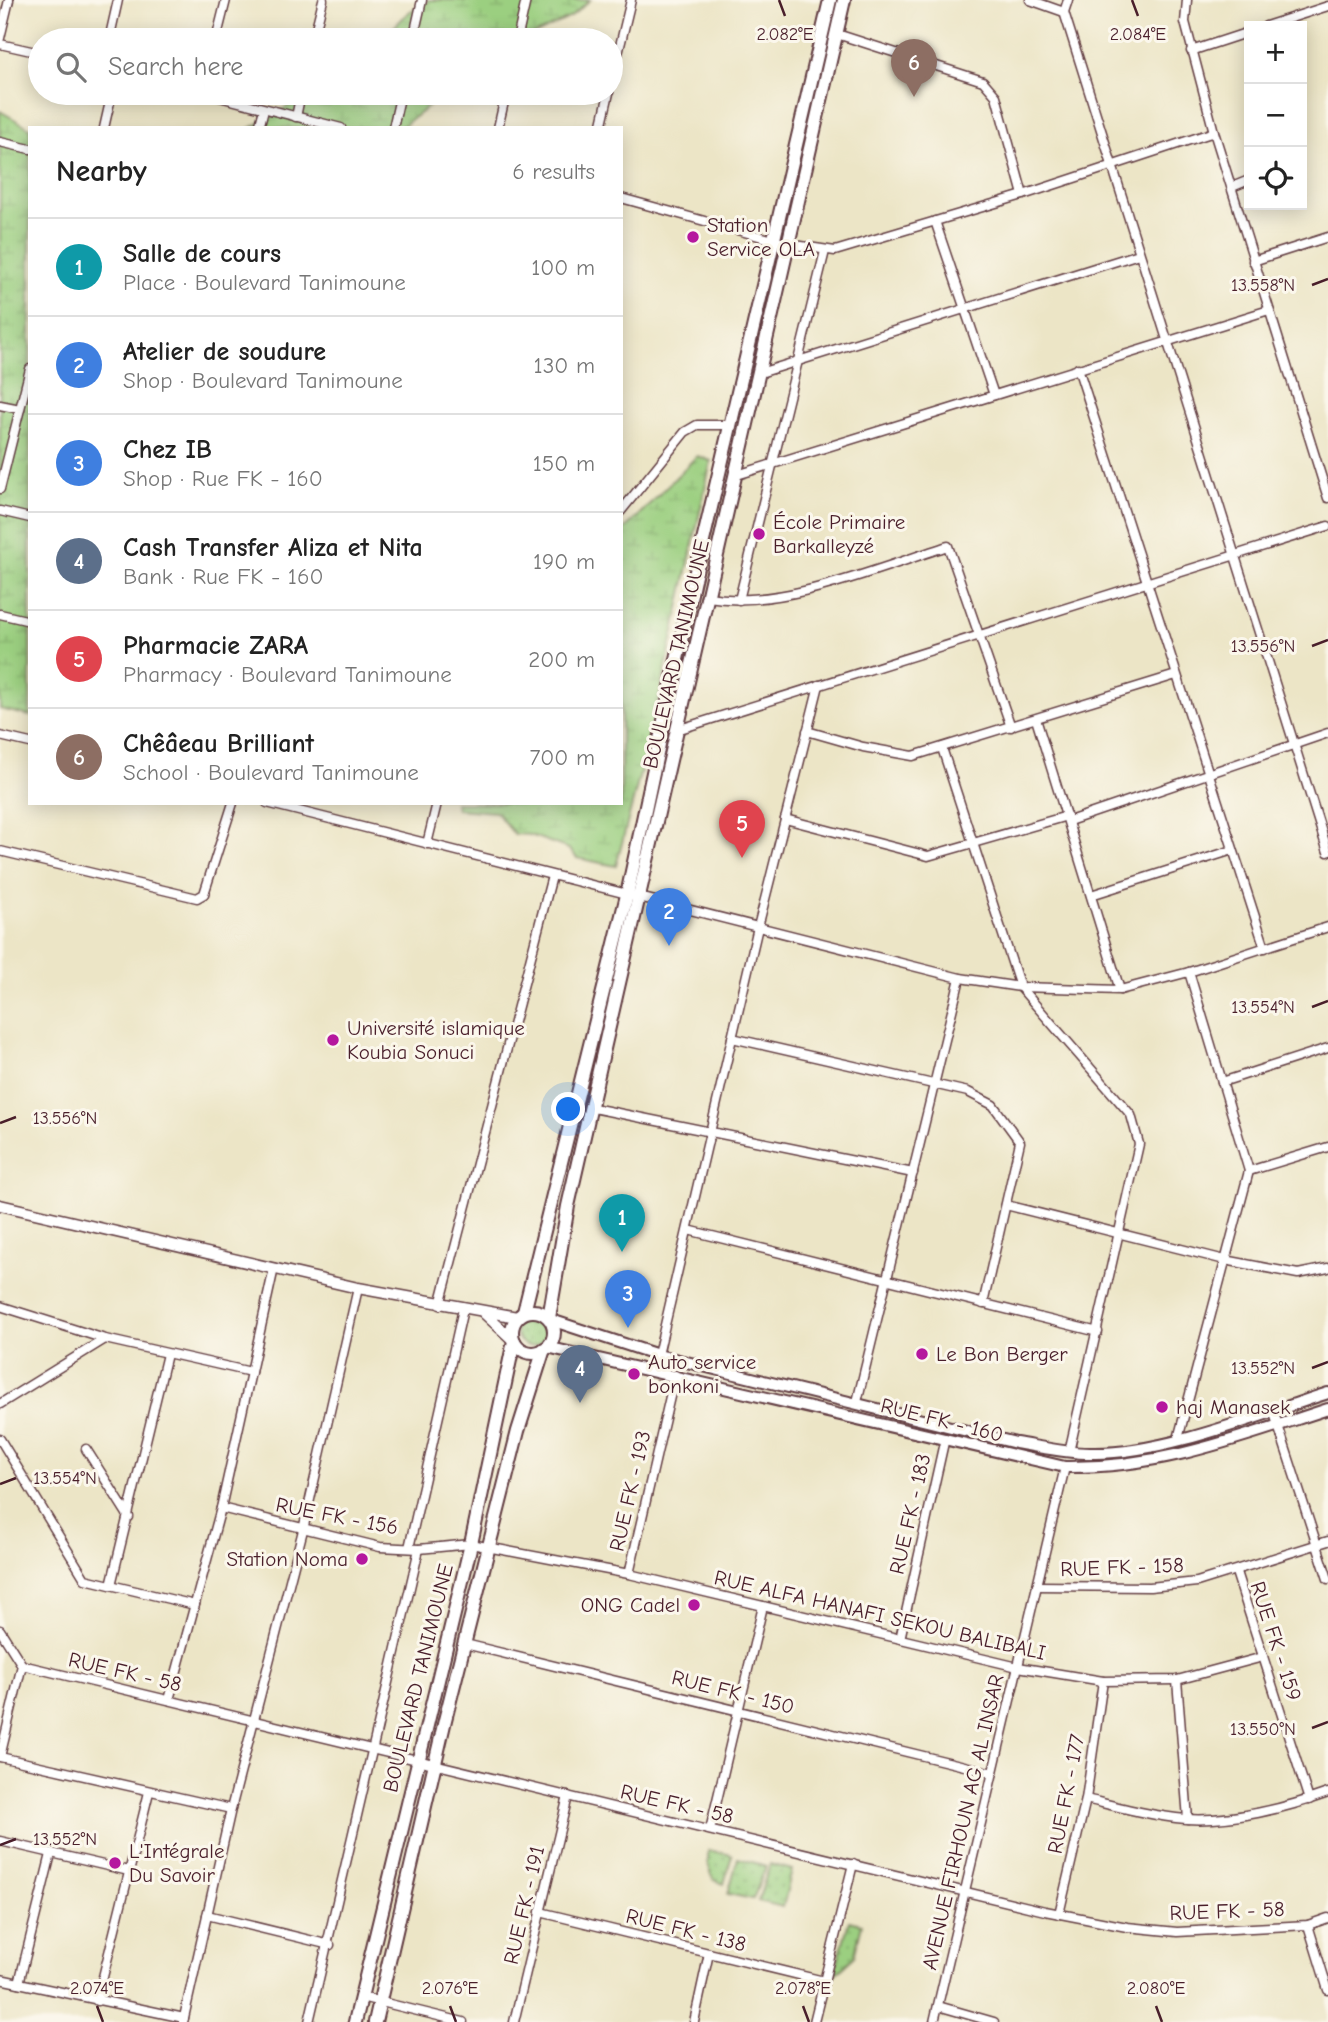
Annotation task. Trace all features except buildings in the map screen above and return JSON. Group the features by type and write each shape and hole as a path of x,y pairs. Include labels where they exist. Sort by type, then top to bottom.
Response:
{"main road":[{"name":"BOULEVARD TANIMOUNE","path":"521,1315 627,895 693,584 830,0"},
{"name":"BOULEVARD TANIMOUNE","path":"550,1319 568,1206 680,729 844,0"},
{"path":"535,1311 550,1319 554,1335 545,1348 531,1353 514,1340 512,1328 521,1315 535,1311"},
{"name":"RUE FK - 160","path":"550,1319 658,1355 1016,1443 1069,1452 1093,1454 1178,1439 1328,1394"},
{"name":"BOULEVARD TANIMOUNE","path":"355,2022 471,1544 514,1340"},
{"name":"BOULEVARD TANIMOUNE","path":"375,2022 435,1764 518,1431 545,1348"},
{"name":"RUE FK - 160","path":"545,1348 1065,1467 1120,1467 1181,1456 1328,1409"},
{"path":"1092,1467 1093,1454"}],"street":[{"path":"0,38 9,0"},
{"path":"112,28 118,0"},
{"path":"219,28 226,0"},
{"path":"316,28 323,0"},
{"path":"416,28 422,0"},
{"path":"520,28 526,0"},
{"path":"623,33 631,0"},
{"path":"1030,0 1064,12"},
{"path":"1068,0 1064,12 1165,341 1328,852"},
{"path":"1187,0 1184,12 1191,51 1253,261 1328,498"},
{"path":"1282,21 1328,6"},
{"path":"837,34 983,81 996,96 1023,195"},
{"path":"1191,51 1244,34"},
{"path":"0,44 28,50"},
{"path":"104,126 109,105"},
{"path":"249,105 333,126"},
{"path":"296,117 298,105"},
{"path":"393,126 398,105"},
{"path":"498,126 503,105"},
{"path":"601,126 606,105"},
{"path":"260,126 264,109"},
{"path":"623,199 788,244 825,251 840,250 1023,195 1214,132"},
{"path":"0,142 28,149"},
{"path":"1231,187 1244,182"},
{"path":"935,221 994,395"},
{"path":"1253,261 1328,237"},
{"path":"739,600 775,463 825,251"},
{"path":"760,373 1139,254"},
{"path":"737,475 1269,310"},
{"path":"1078,368 1265,948"},
{"path":"0,489 20,409 27,392"},
{"path":"0,405 20,409"},
{"path":"623,508 670,447 685,432 697,425 732,425"},
{"path":"0,511 28,518"},
{"path":"680,729 1328,526"},
{"path":"708,597 739,600 819,586 948,546 1012,727"},
{"path":"0,614 28,621"},
{"path":"807,731 863,747 913,756 1176,675"},
{"path":"658,1355 758,928 819,685"},
{"path":"1036,719 1120,990"},
{"path":"785,819 928,856 1068,819 1328,733"},
{"path":"0,736 28,743"},
{"path":"942,748 1020,987 1131,1115 1138,1130 1139,1144 1069,1452"},
{"path":"0,851 197,898 205,894 232,805"},
{"path":"275,805 960,978 1020,987 1120,990 1189,972 1328,928"},
{"path":"427,844 437,805"},
{"path":"1091,895 1233,850"},
{"path":"440,1305 552,876"},
{"path":"1178,1439 1249,1171 1189,972"},
{"path":"857,1402 960,978"},
{"path":"732,1038 988,1100 1014,1130 1020,1142 982,1304"},
{"path":"1222,1082 1328,1048"},
{"path":"593,1108 913,1173"},
{"path":"1249,1171 1328,1147"},
{"path":"0,1205 358,1288 463,1309 521,1315"},
{"path":"1006,1205 1119,1231 1225,1260 1298,1274 1328,1268"},
{"path":"688,1230 1098,1332"},
{"path":"169,1700 221,1508 274,1268"},
{"path":"0,1979 183,2020 231,1809 303,1530 358,1288"},
{"path":"0,1306 105,1339 251,1372"},
{"path":"409,1548 463,1309"},
{"path":"484,1312 514,1340"},
{"path":"0,1404 105,1339"},
{"path":"111,1585 167,1353"},
{"name":"RUE FK - 193","path":"629,1574 676,1376"},
{"path":"1273,1410 1328,1579"},
{"name":"RUE FK - 183","path":"900,1639 945,1438"},
{"path":"0,1439 85,1578 195,1605"},
{"path":"86,1449 129,1517"},
{"name":"AVENUE FIRHOUN AG AL INSAR","path":"934,2022 1065,1467"},
{"name":"RUE FK - 156","path":"221,1508 380,1547 419,1549 471,1544 489,1547"},
{"name":"RUE FK - 158","path":"1037,1586 1150,1587 1197,1582 1236,1572 1328,1541"},
{"name":"RUE ALFA HANAFI SEKOU BALIBALI","path":"489,1547 629,1574 1018,1667 1103,1681 1177,1680 1263,1657"},
{"path":"309,2022 330,1945 419,1549"},
{"name":"RUE FK - 159","path":"1236,1572 1309,1800"},
{"path":"710,1829 763,1606"},
{"path":"0,1630 22,1665 0,1757 231,1809"},
{"name":"RUE FK - 150","path":"465,1644 993,1773"},
{"name":"RUE FK - 58","path":"22,1665 1059,1914 1177,1932 1308,1925 1328,1918"},
{"path":"1177,1680 1188,1819"},
{"name":"RUE FK - 177","path":"1059,1914 1086,1799 1103,1681"},
{"path":"97,2001 149,1792"},
{"path":"1086,1799 1146,1814 1188,1819 1233,1816 1309,1800 1328,1793"},
{"name":"RUE FK - 191","path":"514,2022 568,1796"},
{"path":"0,1841 129,1871"},
{"path":"19,1983 51,1854"},
{"path":"814,2022 853,1864"},
{"name":"RUE FK - 138","path":"540,1912 824,1981"},
{"path":"207,1915 330,1945"},
{"path":"1308,1925 1328,1990"},
{"path":"694,2022 709,1953"},
{"path":"361,1997 463,2022"},
{"path":"938,2006 994,2022"}],"green space":[{"path":"429,0 590,0 571,17 549,28 393,28 409,12"},
{"path":"290,105 430,105 403,126 254,126"},
{"path":"0,111 28,127 28,716 0,709"},
{"path":"697,456 711,461 656,713 616,866 577,858 569,849 530,835 514,834 496,812 457,809 456,805 623,805 623,531"},
{"path":"531,1316 542,1320 546,1331 542,1342 531,1346 520,1342 516,1331 520,1320"},
{"path":"708,1850 732,1855 724,1884 714,1880 708,1864"},
{"path":"738,1858 766,1866 753,1899 728,1894"},
{"path":"770,1864 792,1870 783,1907 758,1901"},
{"path":"849,1921 862,1924 854,1957 834,1975"}],"place":[{"name":"Chêâeau Brilliant","path":"914,97"},
{"name":"Station Service OLA","path":"693,237"},
{"name":"École Primaire Barkalleyzé","path":"759,534"},
{"name":"Pharmacie ZARA","path":"742,858"},
{"name":"Atelier de soudure","path":"669,946"},
{"name":"Université islamique Koubia Sonuci","path":"333,1040"},
{"name":"Salle de cours","path":"622,1252"},
{"name":"Chez IB","path":"628,1328"},
{"name":"Le Bon Berger","path":"922,1354"},
{"name":"Auto service bonkoni","path":"634,1374"},
{"name":"Cash Transfer Aliza et Nita","path":"580,1403"},
{"name":"haj Manasek","path":"1162,1407"},
{"name":"Station Noma","path":"362,1559"},
{"name":"ONG Cadel","path":"694,1605"},
{"name":"L'Intégrale Du Savoir","path":"115,1863"}]}
